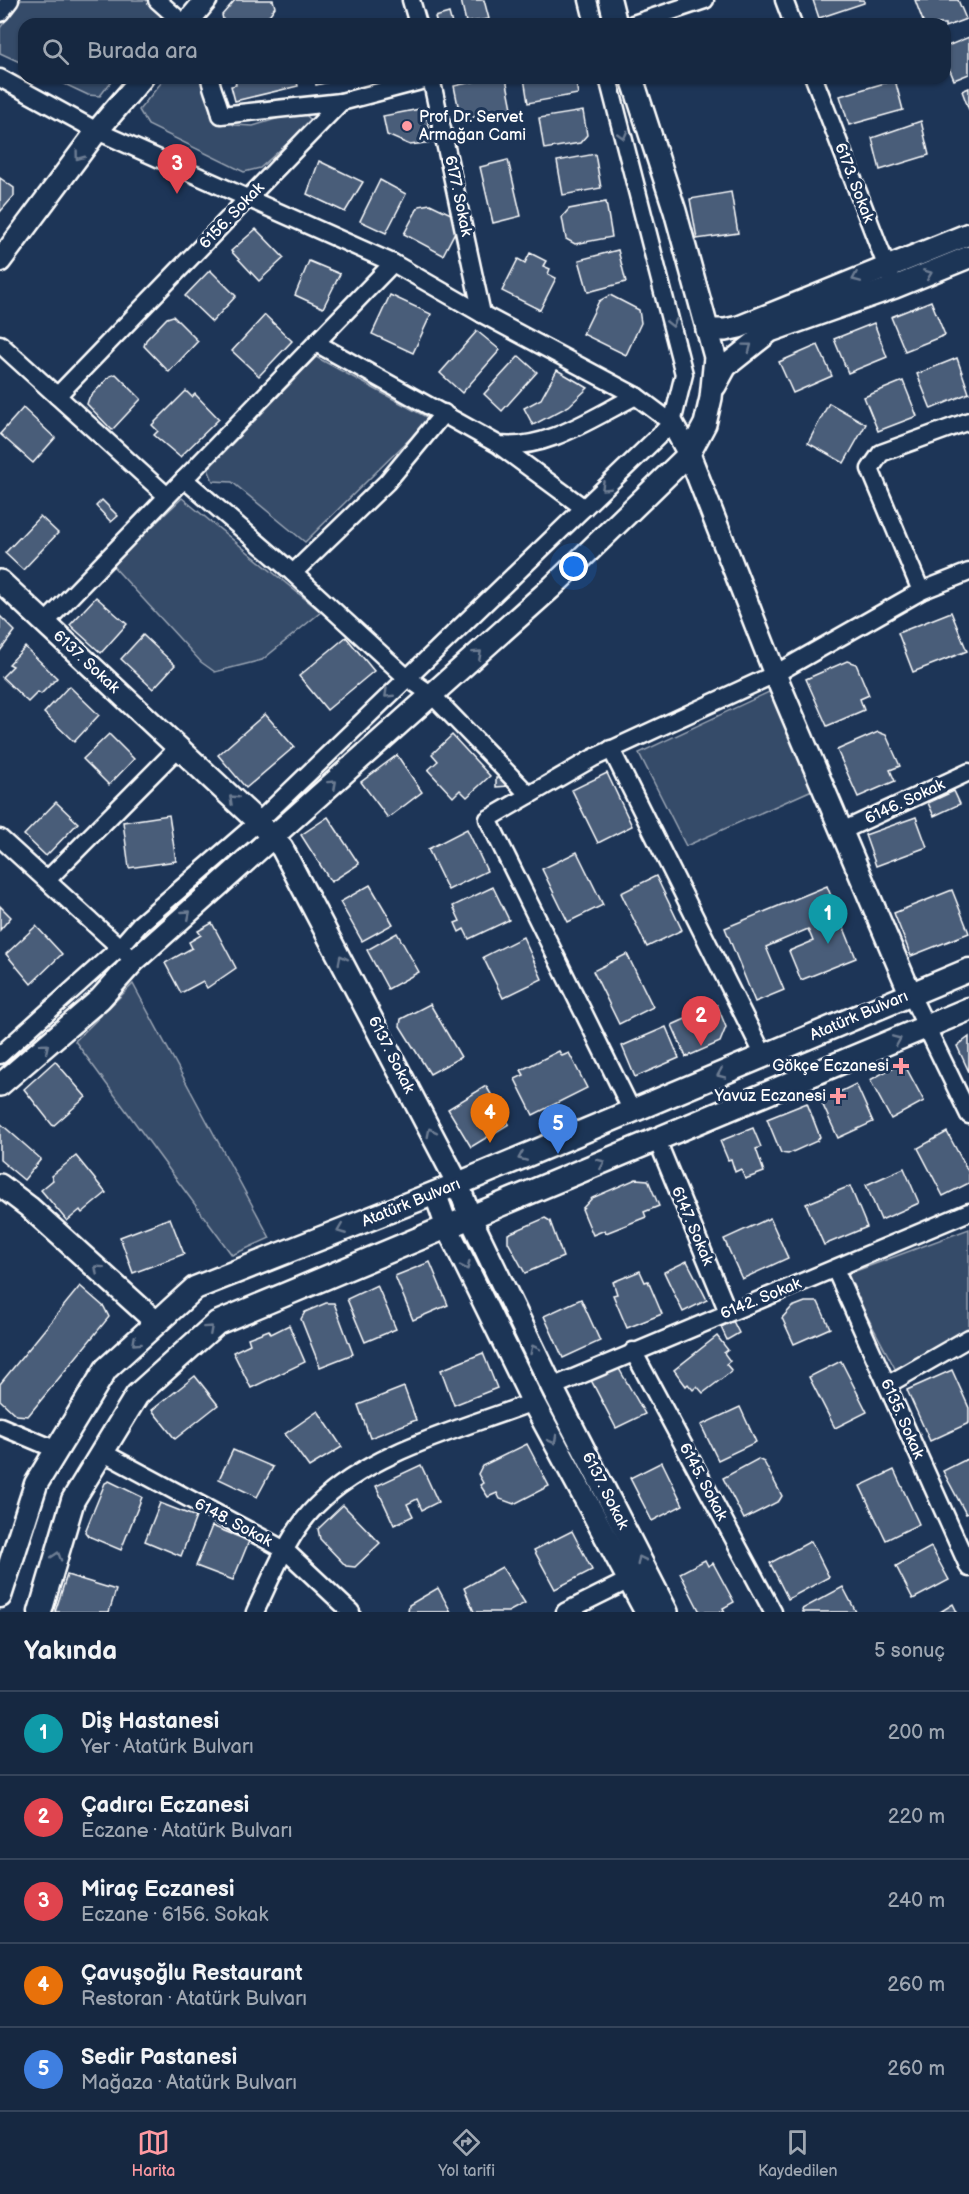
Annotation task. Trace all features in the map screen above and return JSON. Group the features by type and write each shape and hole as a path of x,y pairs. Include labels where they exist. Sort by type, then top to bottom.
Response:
{"main road":[{"name":"Atatürk Bulvarı","path":"0,1596 36,1484 106,1369 195,1288 458,1184 969,970"},
{"path":"40,1612 73,1500 102,1452 137,1395 217,1323 969,1009"}],"street":[{"path":"0,13 10,0"},
{"path":"157,0 178,18"},
{"path":"190,18 206,0"},
{"path":"411,0 416,18"},
{"path":"588,0 592,18"},
{"path":"610,0 614,18"},
{"path":"651,18 705,0"},
{"path":"784,0 791,18"},
{"path":"0,78 97,131 393,263 482,314 636,396 672,423 689,454 775,674 911,994 969,1115"},
{"path":"0,261 97,131 137,84"},
{"path":"211,84 221,115 341,102 408,84"},
{"name":"6177. Sokak","path":"432,84 482,314"},
{"path":"0,1085 100,999 127,954 140,924 258,822 672,423 684,374 610,84"},
{"path":"0,1055 273,839 551,588 689,454 705,424 712,391 715,357 675,211 634,84"},
{"name":"6173. Sokak","path":"816,84 895,287"},
{"name":"6156. Sokak","path":"57,396 341,102"},
{"path":"707,330 739,327 886,265 969,234"},
{"path":"712,391 726,366 770,331 967,262"},
{"path":"45,623 393,263"},
{"path":"316,343 499,446 584,507"},
{"path":"0,344 167,496"},
{"path":"499,446 521,447 542,442 636,396"},
{"path":"293,573 387,482 444,413"},
{"path":"921,591 870,470 881,453 969,421"},
{"path":"184,479 293,573 406,677 432,695 529,795"},
{"path":"632,1111 488,819 611,750 775,674 921,591 969,572"},
{"name":"6137. Sokak","path":"0,581 258,822 282,848 458,1184 470,1217 552,1387 667,1612"},
{"path":"47,880 178,748"},
{"path":"611,750 764,1056"},
{"name":"6146. Sokak","path":"842,831 969,772"},
{"path":"0,838 127,954"},
{"name":"6147. Sokak","path":"657,1140 728,1312"},
{"path":"0,1185 29,1207 157,1323"},
{"name":"6137. Sokak","path":"435,1193 447,1227 532,1402 646,1612"},
{"name":"6142. Sokak","path":"552,1387 969,1212"},
{"name":"6135. Sokak","path":"835,1269 969,1568"},
{"path":"886,1385 969,1338"},
{"name":"6145. Sokak","path":"633,1352 772,1612"},
{"path":"255,1612 285,1550 316,1506 358,1473 392,1455 532,1402"},
{"path":"0,1426 57,1450"},
{"name":"6148. Sokak","path":"102,1452 285,1550 351,1612"},
{"path":"565,1612 630,1580"}],"shaded area":[{"path":"21,0 164,0 170,5 160,18 18,18 18,61 0,53 0,28"},
{"path":"65,84 109,84 100,96 88,95"},
{"path":"160,84 212,84 219,114 234,125 253,126 302,111 312,121 260,168 244,172 148,125 139,110"},
{"path":"316,357 430,419 305,542 232,482 213,481 208,469"},
{"path":"182,498 321,612 262,660 215,672 201,662 112,565"},
{"path":"771,691 812,790 686,846 639,753"},
{"path":"133,984 270,1238 232,1255 75,1041"},
{"path":"969,1229 969,1333 898,1374 845,1275"}],"building":[{"path":"235,0 273,0 275,7 267,18 223,18 222,15"},
{"path":"461,0 484,0 489,18 465,18"},
{"path":"813,0 864,0 864,3 819,18"},
{"path":"915,0 958,0 966,19 951,25 951,18 922,18"},
{"path":"449,13 450,18 435,18"},
{"path":"969,37 969,74 954,80 951,73 951,44"},
{"path":"298,84 298,86 235,101 231,86"},
{"path":"507,84 512,108 493,115 491,109 483,111 484,115 461,120 454,86"},
{"path":"525,84 576,84 578,94 528,103"},
{"path":"881,84 896,84 903,110 849,125 840,96"},
{"path":"969,88 969,110 962,91"},
{"name":"Prof Dr. Servet Armağan Cami","path":"425,108 432,142 410,145 387,135 383,116"},
{"path":"583,111 587,135 580,143 544,149 539,118"},
{"path":"921,121 929,155 880,170 872,138"},
{"path":"595,154 601,188 563,195 557,161"},
{"path":"508,160 521,216 493,223 480,167"},
{"path":"319,161 363,182 345,212 307,194"},
{"path":"0,178 14,188 14,196 0,212"},
{"path":"380,180 406,194 386,233 360,221"},
{"path":"731,192 738,233 697,239 690,199"},
{"path":"606,202 612,237 575,244 566,239 562,217 569,209"},
{"path":"430,204 451,214 459,224 443,255 404,234 419,206"},
{"path":"256,229 284,258 259,281 231,251"},
{"path":"618,250 626,282 588,292 579,260"},
{"path":"530,253 546,261 543,266 550,269 548,274 556,278 540,310 502,291 518,259 525,263"},
{"path":"309,261 340,274 323,308 295,295"},
{"path":"210,270 236,296 212,322 185,296"},
{"path":"390,295 431,314 413,353 372,334"},
{"path":"610,295 639,310 641,323 626,355 583,334 599,301"},
{"path":"931,301 945,335 905,351 891,317"},
{"path":"265,315 292,341 259,376 232,351"},
{"path":"173,316 198,341 169,372 144,346 146,340 167,318"},
{"path":"874,323 887,357 848,373 834,339"},
{"path":"477,331 500,350 462,393 440,373"},
{"path":"818,345 832,376 793,393 779,362"},
{"path":"519,356 537,372 502,411 484,394"},
{"path":"957,358 969,393 931,409 917,374"},
{"path":"557,370 588,388 569,406 533,425 524,408 541,399"},
{"path":"116,374 141,399 112,430 87,404 89,398 110,376"},
{"path":"903,381 917,416 878,431 864,397"},
{"path":"186,391 192,397 195,394 219,419 180,457 154,435 158,431 152,425"},
{"path":"829,403 866,424 844,463 808,443"},
{"path":"23,408 55,438 33,463 0,434"},
{"path":"102,500 118,516 111,522 96,506"},
{"path":"40,516 58,533 23,570 5,553"},
{"path":"96,597 127,624 101,653 70,625"},
{"path":"951,612 967,651 913,672 898,633"},
{"path":"0,616 15,631 0,651"},
{"path":"143,635 175,665 153,689 121,659"},
{"path":"346,637 374,671 327,710 299,676"},
{"path":"25,647 57,678 41,694 38,692 28,702 2,677 13,666 9,664"},
{"path":"847,661 856,664 869,695 860,699 864,710 827,726 806,679"},
{"path":"69,686 99,715 74,742 44,713"},
{"path":"265,714 294,747 246,788 218,755"},
{"path":"878,732 886,735 900,766 890,770 895,781 858,797 837,750"},
{"path":"109,734 134,759 109,785 83,759"},
{"path":"452,735 490,776 467,797 460,790 453,797 428,770 438,761 432,754"},
{"path":"397,755 422,792 388,818 361,782"},
{"path":"607,773 632,826 598,843 572,790"},
{"path":"496,778 509,778 509,786 496,787"},
{"path":"954,791 960,804 934,816 928,803"},
{"path":"56,802 78,823 46,856 24,835"},
{"path":"169,815 176,861 129,868 123,822"},
{"path":"328,817 359,864 331,882 301,835"},
{"path":"916,817 927,847 876,866 865,835"},
{"path":"467,829 487,871 448,890 428,849"},
{"path":"577,852 603,905 568,922 542,869"},
{"path":"656,876 682,930 647,947 621,893"},
{"path":"370,885 393,924 362,941 340,902"},
{"path":"827,886 856,958 801,980 789,951 813,941 808,929 766,947 784,990 755,1002 725,928"},
{"path":"493,887 509,920 469,939 464,929 459,932 455,923 460,921 453,906"},
{"path":"952,890 969,933 911,956 894,913"},
{"path":"0,906 11,917 0,930"},
{"path":"212,923 236,968 207,988 203,981 181,993 165,963 192,948 189,942 201,935 198,931"},
{"path":"36,926 62,954 31,984 6,954"},
{"path":"397,933 419,972 388,989 367,950"},
{"path":"523,937 542,979 503,998 483,957"},
{"path":"627,954 653,1007 619,1024 593,971"},
{"path":"430,1004 461,1057 430,1074 400,1026 401,1019"},
{"path":"717,1005 726,1027 720,1042 686,1057 672,1025"},
{"path":"666,1027 679,1058 635,1077 622,1046"},
{"path":"969,1037 969,1072 957,1046"},
{"path":"559,1051 562,1056 569,1053 587,1088 533,1115 515,1079 524,1075 521,1070"},
{"path":"55,1061 86,1097 53,1126 24,1089"},
{"path":"903,1062 924,1101 891,1119 870,1080"},
{"path":"856,1084 873,1122 838,1138 821,1101"},
{"path":"486,1086 509,1124 471,1147 448,1109"},
{"path":"807,1103 820,1137 817,1141 788,1154 781,1153 767,1119"},
{"path":"0,1123 41,1159 24,1180 0,1160"},
{"path":"753,1128 761,1147 756,1149 764,1172 745,1179 741,1169 735,1172 731,1159 728,1160 720,1141"},
{"path":"947,1132 969,1173 969,1183 943,1196 918,1148"},
{"path":"76,1156 106,1193 82,1213 80,1210 67,1221 41,1190 53,1180 51,1176"},
{"path":"904,1168 919,1203 881,1220 866,1185"},
{"path":"636,1179 648,1180 659,1206 644,1212 646,1217 606,1233 605,1230 593,1235 582,1209 592,1198"},
{"path":"850,1186 867,1227 824,1245 806,1204"},
{"path":"170,1218 184,1254 133,1273 120,1237"},
{"path":"545,1218 550,1221 563,1257 525,1273 508,1242 508,1234"},
{"path":"770,1218 788,1258 742,1279 724,1239"},
{"path":"687,1261 707,1300 683,1312 664,1272"},
{"path":"430,1262 448,1305 413,1320 395,1276"},
{"path":"640,1271 645,1282 648,1281 662,1314 627,1328 613,1295 617,1294 613,1282"},
{"path":"377,1285 396,1329 365,1342 347,1299"},
{"path":"80,1286 104,1307 109,1317 28,1416 16,1415 0,1400 0,1384"},
{"path":"581,1299 600,1341 563,1358 544,1316"},
{"path":"805,1302 818,1302 830,1328 794,1344 782,1318 792,1307"},
{"path":"326,1303 334,1303 353,1354 320,1367 301,1319 305,1312"},
{"path":"733,1321 739,1333 727,1340 721,1327"},
{"path":"289,1325 305,1362 251,1388 233,1352 250,1344 248,1338 269,1330 271,1334"},
{"path":"717,1336 728,1350 724,1353 730,1361 726,1364 732,1371 703,1393 697,1386 693,1390 688,1384 686,1386 674,1370"},
{"path":"483,1353 497,1388 454,1405 441,1370"},
{"path":"841,1361 867,1412 835,1428 809,1377"},
{"path":"618,1367 645,1414 616,1428 591,1380"},
{"path":"952,1370 969,1408 969,1423 930,1441 907,1390"},
{"path":"195,1376 218,1405 175,1439 152,1410"},
{"path":"404,1387 416,1420 370,1438 358,1405"},
{"path":"740,1407 756,1442 718,1460 701,1425"},
{"path":"318,1411 342,1447 309,1467 285,1434"},
{"path":"527,1444 549,1486 514,1504 500,1499 497,1493 488,1497 480,1485 483,1483 478,1474 482,1466"},
{"path":"233,1450 273,1467 257,1497 219,1479"},
{"path":"969,1458 969,1513 966,1514 943,1471"},
{"path":"758,1459 764,1462 782,1496 779,1501 744,1519 723,1478"},
{"path":"662,1462 683,1505 652,1521 630,1478"},
{"path":"421,1465 438,1502 422,1510 417,1499 407,1504 413,1516 394,1525 376,1486"},
{"path":"894,1470 919,1524 886,1540 860,1486"},
{"path":"109,1481 142,1497 121,1550 88,1536 85,1532 105,1483"},
{"path":"160,1503 196,1517 181,1556 145,1541"},
{"path":"343,1505 380,1543 355,1567 346,1566 320,1539 318,1529"},
{"path":"212,1526 249,1541 233,1580 196,1566"},
{"path":"572,1531 592,1570 555,1589 534,1550"},
{"path":"811,1541 829,1577 788,1599 770,1563"},
{"path":"931,1547 949,1580 913,1599 896,1566"},
{"path":"705,1560 708,1566 713,1563 734,1602 723,1608 725,1612 700,1612 680,1573"},
{"path":"502,1567 525,1603 508,1612 474,1612 464,1588"},
{"path":"67,1575 116,1590 109,1612 55,1612"},
{"path":"843,1587 856,1612 803,1612 802,1609"},
{"path":"438,1588 451,1612 408,1612 409,1605"},
{"path":"953,1604 957,1612 940,1612"}],"place":[{"name":"Prof Dr. Servet Armağan Cami","path":"407,126"},
{"name":"Miraç Eczanesi","path":"177,194"},
{"name":"Diş Hastanesi","path":"828,944"},
{"name":"Çadırcı Eczanesi","path":"701,1046"},
{"name":"Gökçe Eczanesi","path":"901,1066"},
{"name":"Yavuz Eczanesi","path":"838,1096"},
{"name":"Çavuşoğlu Restaurant","path":"490,1143"},
{"name":"Sedir Pastanesi","path":"558,1154"}]}
